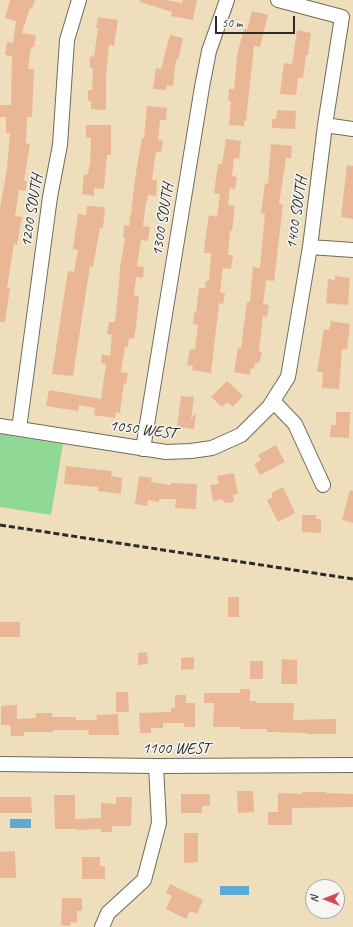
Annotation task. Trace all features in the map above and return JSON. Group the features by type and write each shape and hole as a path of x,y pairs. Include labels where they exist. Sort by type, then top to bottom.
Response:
{"street":[{"name":"1200 SOUTH","path":"19,429 50,197 60,145 67,40 79,0"},
{"name":"1300 SOUTH","path":"143,448 202,87 209,51 227,0"},
{"name":"1400 SOUTH","path":"271,404 288,377 310,246 342,17 278,0"},
{"path":"326,125 353,129"},
{"path":"310,246 353,250"},
{"name":"1050 WEST","path":"0,426 166,452 191,451 212,448 241,435 271,404"},
{"path":"271,404 295,424 323,486"},
{"name":"1100 WEST","path":"0,764 156,766 353,765"},
{"path":"102,927 108,913 144,880 159,823 156,766"}],"green space":[{"path":"0,434 63,444 51,515 0,507"}],"water":[{"path":"10,819 31,819 31,828 10,828"},
{"path":"220,886 249,886 249,895 220,895"}],"building":[{"path":"10,0 35,0 32,9 30,8 22,33 36,35 34,47 31,47 28,69 34,69 32,117 27,117 26,143 30,144 24,181 27,181 25,191 19,190 15,216 22,217 17,245 14,244 7,288 10,288 5,322 0,322 0,208 7,169 10,133 6,133 6,117 0,117 0,105 11,105 12,56 5,55 7,42 13,43 16,21 5,18"},
{"path":"140,0 166,0 182,3 183,0 197,0 193,20 171,16 172,12 140,2"},
{"path":"252,11 268,15 260,47 254,46 246,121 244,121 244,126 229,125 231,101 228,101 229,89 234,89 237,55 244,29 247,30"},
{"path":"98,17 118,20 114,46 109,45 106,77 106,110 91,109 91,101 88,101 88,90 92,90 93,68 90,68 90,56 94,57"},
{"path":"297,30 311,33 303,78 298,78 296,95 280,94 284,63 292,64"},
{"path":"170,35 183,38 178,60 176,59 173,86 167,85 166,90 153,89 156,68 161,69"},
{"path":"147,106 167,108 166,120 160,120 158,140 163,141 161,152 156,152 152,180 157,180 156,196 148,195 146,202 143,226 150,227 148,241 141,240 137,266 144,267 143,278 136,277 134,296 139,296 136,327 134,339 129,338 128,347 125,347 121,372 128,373 126,384 124,383 120,413 116,412 115,418 94,415 95,408 79,405 78,411 46,406 49,390 101,399 106,364 101,363 102,354 110,356 112,335 107,334 109,322 115,322 119,274 125,238 123,237 124,225 129,226 135,178 142,138 144,138"},
{"path":"277,110 296,111 295,129 272,128 272,119 276,119"},
{"path":"86,125 111,125 111,155 107,155 104,189 94,188 94,196 82,194 84,174 88,175 89,166 90,167 91,138 86,137"},
{"path":"226,139 241,141 239,159 234,158 232,176 237,177 235,189 230,188 228,205 235,206 232,231 230,231 228,255 233,255 231,269 223,268 220,292 225,293 223,304 219,303 211,373 192,370 193,366 187,365 190,349 195,350 198,325 193,324 199,288 205,288 206,281 209,281 211,253 204,253 205,241 209,215 217,217 220,194 214,193 218,164 222,164"},
{"path":"271,144 292,146 291,158 286,158 279,204 283,205 274,281 266,280 263,304 269,305 267,317 263,316 259,351 262,352 259,363 255,363 254,369 251,368 250,375 234,372 238,348 241,348 247,302 250,302 253,267 260,268 265,214 261,213 265,183 268,184"},
{"path":"347,165 353,166 353,219 341,217"},
{"path":"87,206 105,207 103,228 100,228 93,267 90,266 73,376 52,374 68,271 74,272 78,250 73,249 78,214 86,215"},
{"path":"335,276 350,278 348,305 326,303 328,279 335,280"},
{"path":"331,321 350,324 347,350 342,349 339,389 322,388 323,372 317,372 324,329 329,330"},
{"path":"227,381 243,396 233,407 227,402 222,407 211,397"},
{"path":"181,396 194,397 191,419 196,413 194,429 177,427"},
{"path":"336,412 350,412 349,438 330,437 331,425 336,425"},
{"path":"276,445 285,462 260,475 254,464 261,460 258,455"},
{"path":"66,466 112,471 111,476 122,478 121,494 98,491 98,487 64,484"},
{"path":"234,473 238,494 233,495 234,502 224,503 223,499 213,501 210,485 219,484 217,476"},
{"path":"139,476 152,478 151,482 170,485 171,483 197,484 196,509 175,508 176,499 159,499 159,502 148,500 147,506 135,504"},
{"path":"283,487 295,513 278,522 267,500 273,497 271,493"},
{"path":"350,490 353,491 353,523 342,520"},
{"path":"302,515 316,515 316,519 321,519 321,533 302,532"},
{"path":"228,597 239,597 239,617 228,617"},
{"path":"0,622 20,622 20,637 0,637"},
{"path":"147,652 148,664 138,665 138,653"},
{"path":"194,657 194,669 181,670 181,658"},
{"path":"282,659 297,660 297,684 281,684"},
{"path":"250,661 263,661 263,679 250,679"},
{"path":"240,689 250,689 250,701 256,701 256,703 294,703 293,720 336,719 336,734 267,732 267,729 213,727 214,703 204,703 204,693 240,693"},
{"path":"116,692 128,692 129,712 116,712"},
{"path":"175,695 186,695 186,703 195,703 195,727 184,727 184,723 163,723 163,728 151,728 151,733 140,733 139,713 171,712 171,708 175,708"},
{"path":"17,705 17,719 36,718 36,713 52,713 52,717 76,717 76,720 97,720 96,715 118,714 119,735 89,735 88,730 53,730 53,732 24,732 24,736 11,736 10,725 1,725 1,706"},
{"path":"237,791 253,791 254,812 238,813"},
{"path":"302,792 353,794 353,807 292,808 292,825 268,825 268,812 278,812 278,793 302,794"},
{"path":"181,794 210,794 210,806 202,806 202,813 181,813"},
{"path":"54,795 75,795 75,819 101,818 101,803 116,804 116,797 132,797 131,826 112,826 112,832 101,832 101,829 55,829"},
{"path":"0,797 31,797 32,813 0,813"},
{"path":"184,833 198,833 198,862 184,863"},
{"path":"15,851 16,878 0,878 0,852"},
{"path":"82,857 100,857 100,866 105,866 105,879 82,879"},
{"path":"170,884 203,900 197,914 190,911 186,919 166,909 172,896 166,893"},
{"path":"62,898 82,898 82,911 77,911 77,923 71,922 70,926 61,925"}],"railway":[{"path":"0,525 353,579"}]}
